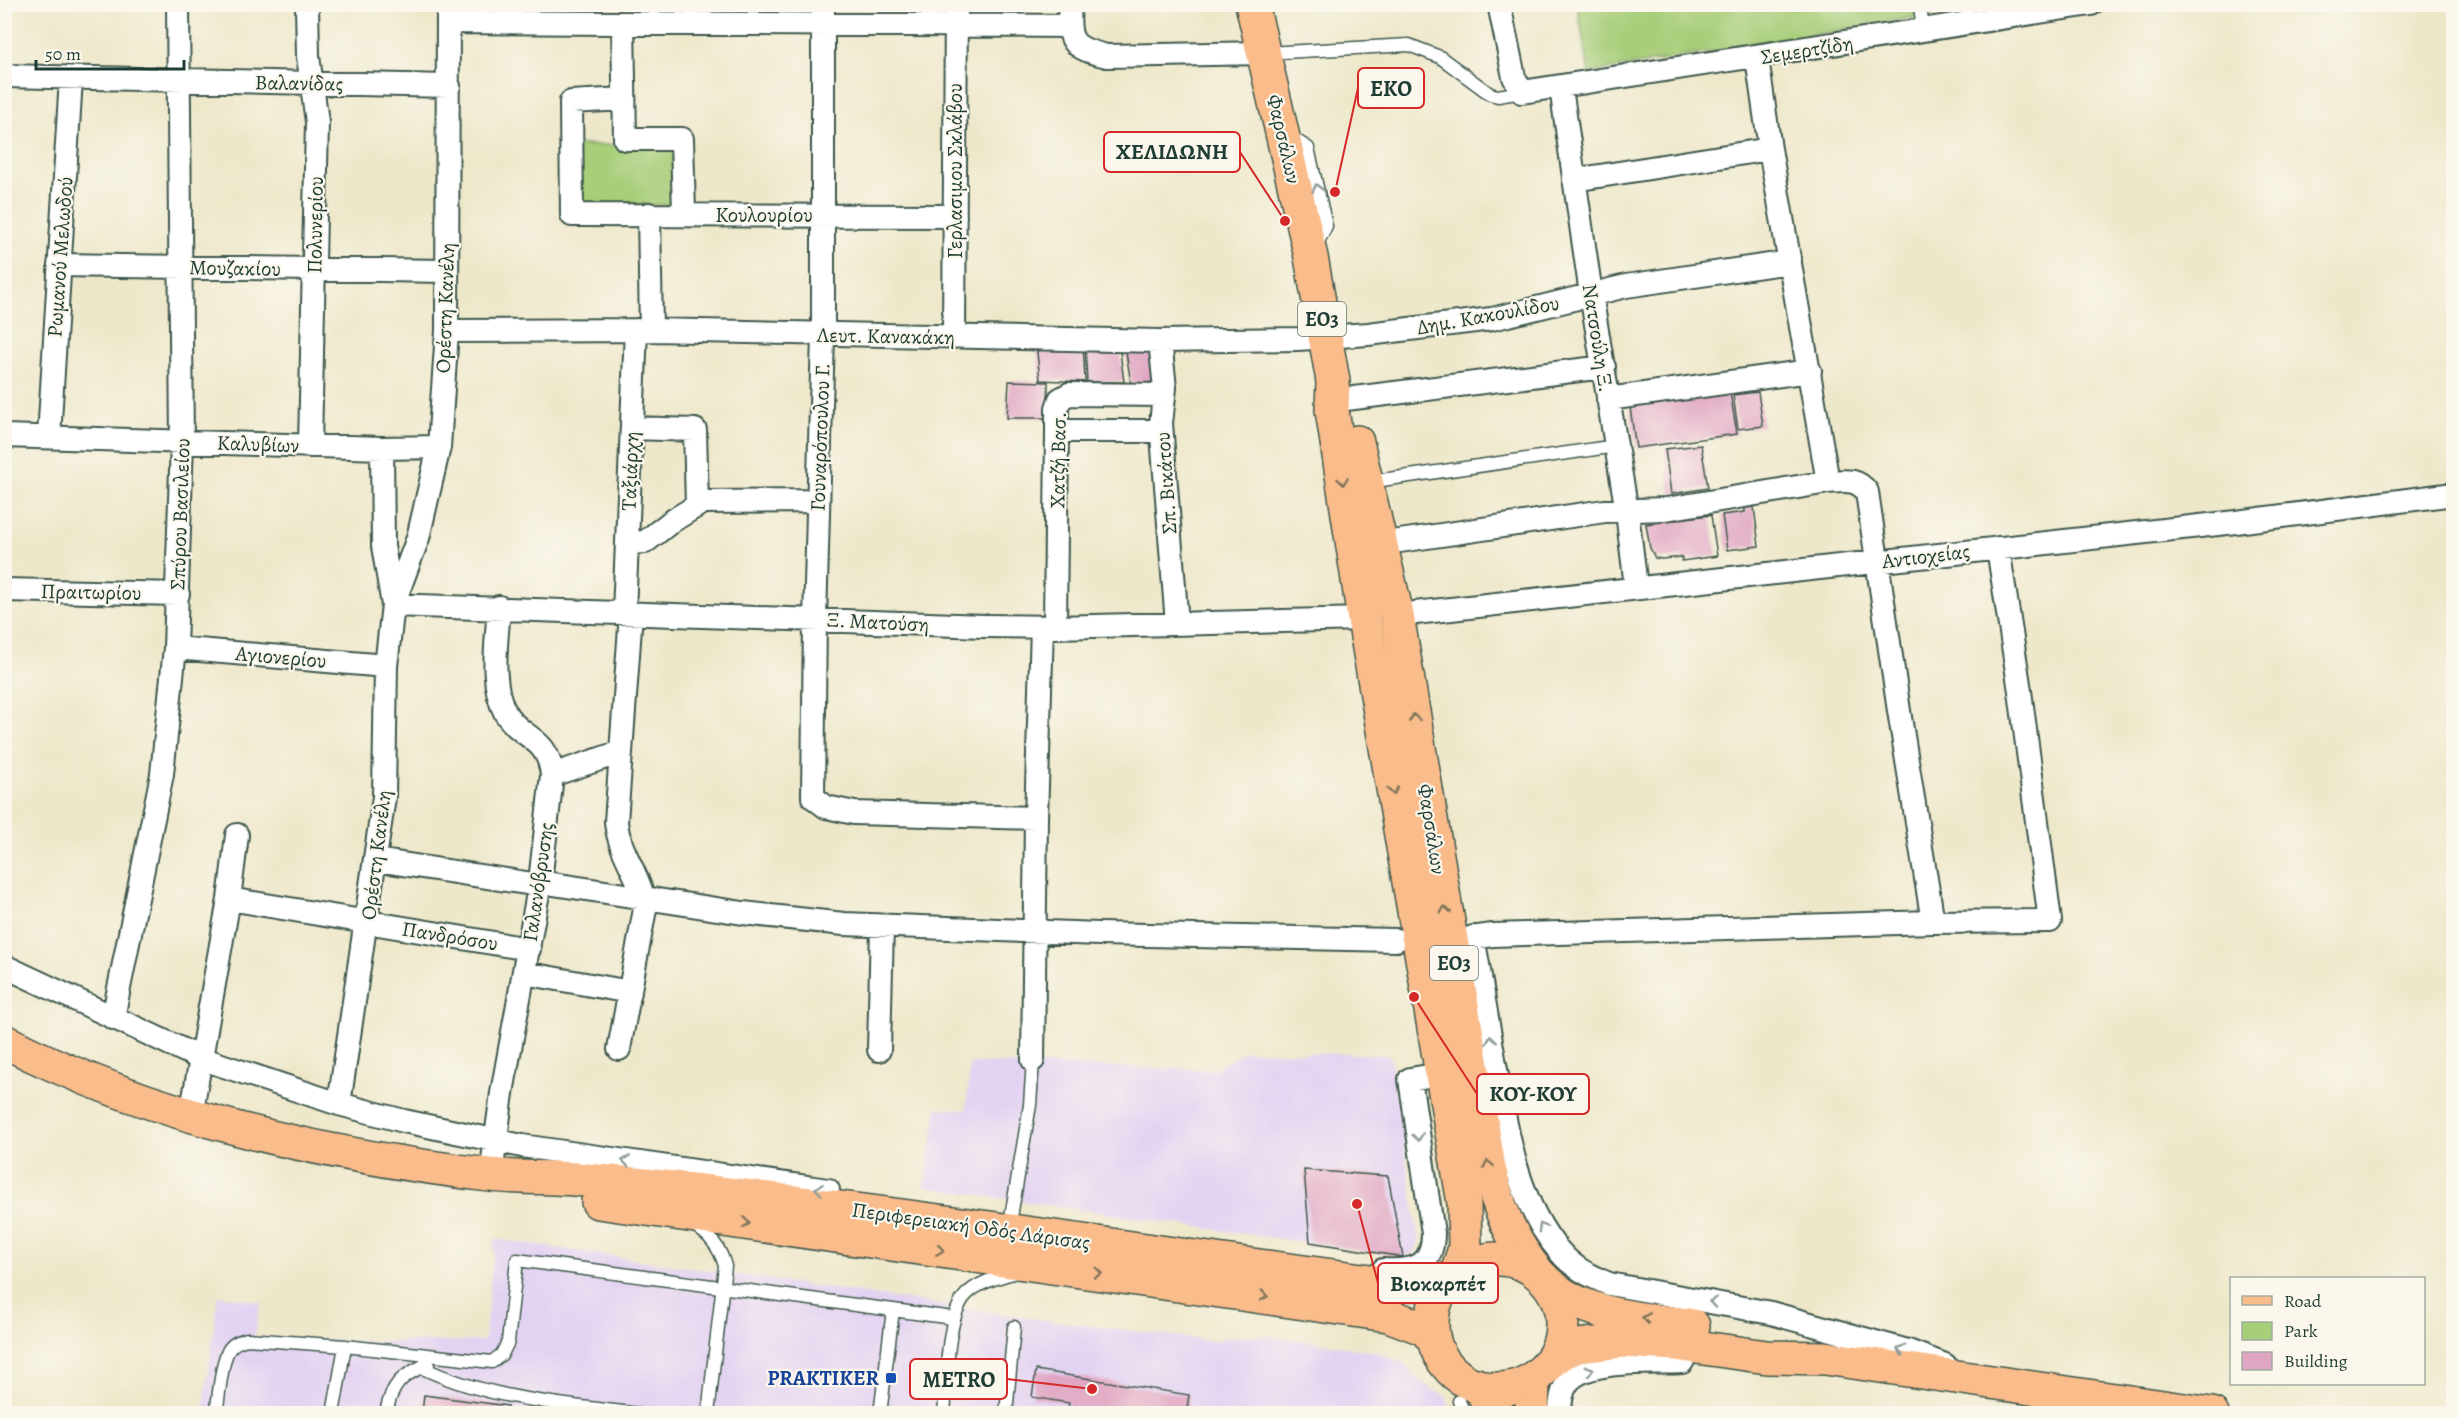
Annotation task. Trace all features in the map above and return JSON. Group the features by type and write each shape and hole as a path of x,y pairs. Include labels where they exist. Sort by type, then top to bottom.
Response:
{"main road":[{"name":"Φαρσάλων","path":"1252,4 1311,257 1325,337 1366,483 1397,615 1462,939 1489,1167 1497,1204 1514,1239 1542,1277"},
{"name":"Φαρσάλων","path":"1339,390 1332,410 1364,619 1465,1217 1465,1248 1453,1276"},
{"name":"Περιφερειακή Οδός Λάρισας","path":"4,1041 83,1077 190,1115 331,1150 491,1175 596,1201 1388,1315 1425,1329 1434,1340"},
{"name":"Περιφερειακή Οδός Λάρισας","path":"491,1175 593,1181 743,1196 1339,1271 1409,1286 1453,1276"},
{"path":"1453,1276 1474,1263 1493,1259 1512,1261 1542,1277 1564,1296 1597,1310 1773,1338 1825,1358"},
{"name":"ΕΟ3","path":"1434,1340 1432,1322 1436,1304 1453,1276"},
{"name":"ΕΟ3","path":"1532,1413 1533,1384 1560,1340 1562,1322 1559,1304 1542,1277"},
{"path":"1434,1340 1443,1359 1457,1375 1466,1400"},
{"path":"1466,1400 1486,1388 1508,1388 1518,1385 1562,1353 1578,1346 1642,1341 1687,1354 1825,1358 1975,1379 2105,1406 2212,1413"},
{"path":"1466,1400 1483,1392 1494,1413"}],"street":[{"name":"Σπύρου Βασιλείου","path":"113,1018 162,774 175,648 182,441 178,4"},
{"name":"Πολυνερίου","path":"307,4 308,56 317,122 310,446"},
{"path":"1499,4 1514,77 1522,92"},
{"name":"Σεμερτζίδη","path":"1522,92 1561,88 1923,32 1968,14 2091,4"},
{"path":"448,13 623,23 649,14 1069,15 1071,39 1084,51 1107,56 1264,53"},
{"name":"Ορέστη Κανέλη","path":"339,1104 384,796 387,666 393,605 418,538 439,447 447,331 448,13"},
{"name":"Γουναρόπουλου Γ.","path":"823,14 823,335 815,620 813,797 826,807 854,813 1036,818"},
{"name":"Γερλασιμου Σκλάβου","path":"954,337 956,14"},
{"path":"623,23 625,139 682,139 684,214"},
{"path":"1757,57 1770,149 1828,482"},
{"name":"Βαλανίδας","path":"4,76 449,86"},
{"name":"Ρωμανού Μελωδού","path":"50,437 58,266 71,78"},
{"name":"Νατσούλη Ξ.","path":"1561,88 1591,294 1628,512 1636,587"},
{"name":"Κουλουρίου","path":"624,99 570,102 572,215 955,216"},
{"path":"1574,180 1770,149"},
{"name":"Ταξιάρχη","path":"644,898 642,888 625,858 617,836 616,807 628,613 627,543 632,428 643,330 649,214"},
{"name":"Δημ. Κακουλίδου","path":"1325,337 1492,319 1640,284 1791,262"},
{"name":"Μουζακίου","path":"58,266 447,271"},
{"name":"Λευτ. Κανακάκη","path":"447,331 643,330 1160,341 1325,337"},
{"name":"Σπ. Βικάτου","path":"1160,341 1164,395 1161,431 1177,624"},
{"path":"1339,390 1604,367"},
{"path":"1608,399 1810,371"},
{"name":"Χατζή Βασ.","path":"1033,1060 1036,818 1048,627 1058,403 1060,399 1069,394 1164,395"},
{"path":"632,428 695,430 697,505"},
{"path":"1057,431 1161,431"},
{"name":"Καλυβίων","path":"4,436 382,448 439,447"},
{"name":"Ορέστη Κανέλη","path":"382,448 383,546 393,605"},
{"path":"1379,544 1605,512 1659,510 1828,482 1854,481 1862,485 1867,492 1933,922"},
{"name":"Αντιοχείας","path":"1397,615 2360,508 2454,494"},
{"path":"627,543 645,542 697,505 709,501 818,501"},
{"path":"1975,1379 1908,1351 1796,1319 1746,1307 1631,1289 1591,1276 1574,1267 1548,1237 1530,1204 1522,1183 1462,939 1933,922 2050,921 2020,691 1998,548"},
{"name":"Πραιτωρίου","path":"4,590 178,594"},
{"name":"Ξ. Ματούση","path":"393,605 1048,627 1364,619"},
{"name":"Γαλανόβρυσης","path":"491,1175 502,1093 540,883 552,775 549,758 544,749 513,723 500,699 496,667 499,607"},
{"name":"Αγιονερίου","path":"175,648 387,666"},
{"path":"552,775 621,752"},
{"path":"190,1115 229,899 237,835"},
{"path":"376,860 774,917 882,926 1122,935 1396,940"},
{"path":"619,1049 645,909 644,898"},
{"name":"Πανδρόσου","path":"229,899 367,924 529,949"},
{"path":"879,1050 882,926"},
{"path":"4,966 200,1058 339,1104 404,1121 496,1142 1011,1217 1339,1271 1394,1271 1421,1265 1430,1255 1432,1233 1410,1079 1441,1074"},
{"path":"524,973 630,992"},
{"path":"1560,1413 1564,1389 1569,1381 1586,1370 1687,1354"}],"lane":[{"path":"1920,4 1923,32"},
{"path":"1264,53 1409,45 1440,57 1490,94 1498,96 1522,92"},
{"path":"1366,483 1616,446"},
{"path":"1011,1217 1030,1105 1033,1060"},
{"path":"668,1212 698,1228 711,1238 723,1259 724,1287 708,1413"},
{"path":"216,1413 229,1349 237,1342 247,1339 345,1346 492,1362 502,1353 508,1342 517,1260 952,1318"},
{"path":"944,1413 952,1318 960,1300 970,1291 987,1282 1040,1264"},
{"path":"880,1413 893,1310"},
{"path":"1006,1413 1014,1328"},
{"path":"333,1413 345,1346"},
{"path":"386,1413 395,1387 405,1374 445,1356"},
{"path":"421,1367 464,1385 500,1395 638,1413"}],"shaded area":[{"path":"1245,1051 1390,1055 1419,1240 1415,1252 1403,1257 925,1187 937,1108 966,1110 970,1063 1213,1070"},
{"path":"495,1239 1050,1321 1214,1341 1224,1338 1264,1336 1374,1352 1402,1362 1416,1378 1445,1395 1452,1413 203,1414 218,1295 261,1302 254,1337 368,1342 484,1341"}],"green space":[{"path":"1577,4 1988,5 1589,73"},
{"path":"576,145 674,145 676,205 575,204"}],"building":[{"path":"1036,343 1083,343 1085,382 1040,380"},
{"path":"1085,344 1119,344 1124,382 1087,382"},
{"path":"1150,347 1157,382 1131,384 1126,352"},
{"path":"1009,381 1048,382 1048,418 1007,418"},
{"path":"1730,392 1737,434 1636,448 1630,407"},
{"path":"1758,392 1763,426 1738,429 1733,395"},
{"path":"1701,445 1708,488 1671,494 1665,449"},
{"path":"1754,507 1759,546 1727,550 1722,515 1745,512 1745,508"},
{"path":"1686,515 1686,518 1711,515 1717,556 1682,561 1682,557 1655,558 1650,548 1646,524 1662,522 1662,518 1671,516 1672,520 1677,520 1676,517"},
{"path":"1304,1170 1388,1176 1403,1257 1310,1242"},
{"path":"1036,1370 1189,1395 1186,1414 1067,1414 1069,1403 1032,1397"},
{"path":"424,1395 508,1406 507,1414 422,1414"}],"place":[{"name":"EKO","path":"1335,192"},
{"name":"ΧΕΛΙΔΩΝΗ","path":"1285,221"},
{"name":"ΚΟΥ-ΚΟΥ","path":"1414,997"},
{"name":"Βιοκαρπέτ","path":"1357,1204"},
{"name":"PRAKTIKER","path":"891,1378"},
{"name":"METRO","path":"1092,1389"}]}
